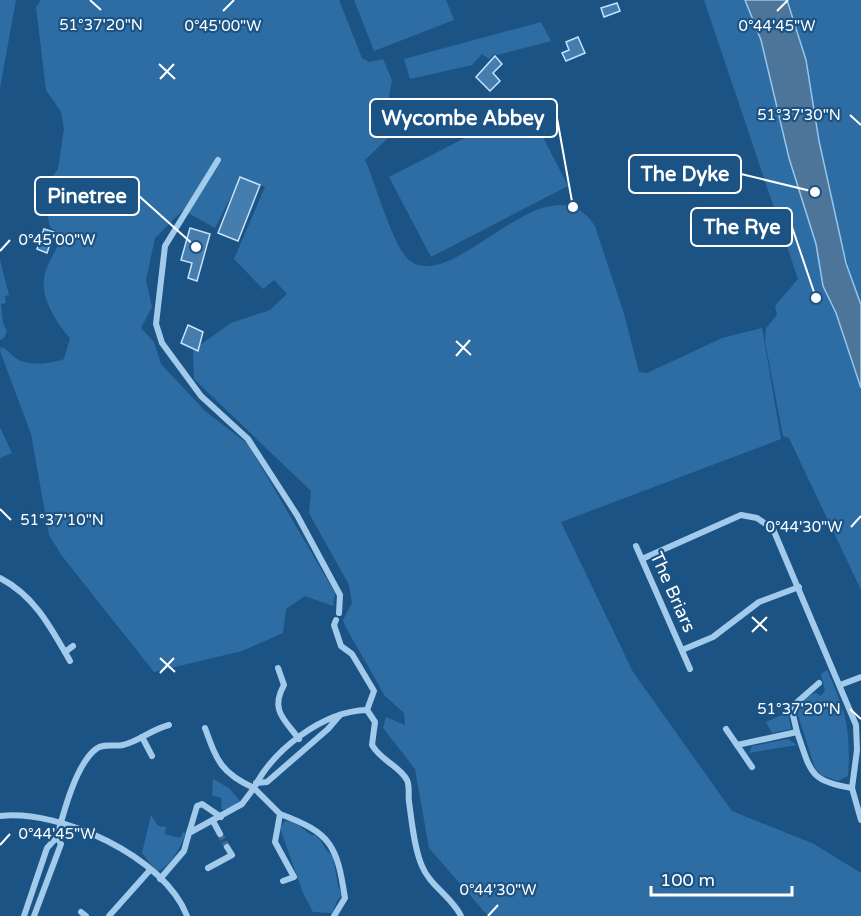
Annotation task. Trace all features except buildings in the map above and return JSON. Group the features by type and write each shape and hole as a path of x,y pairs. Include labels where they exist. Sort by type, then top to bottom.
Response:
{"street":[{"path":"218,160 165,246 156,324 162,343 195,387 248,439 297,515 340,595 338,617 334,625 341,646 352,654 374,691 367,710"},
{"path":"642,559 741,514 757,518 773,529 856,725 857,750 852,788 861,820"},
{"name":"The Briars","path":"636,546 690,669"},
{"path":"0,578 16,587 38,608 70,661"},
{"name":"The Briars","path":"682,650 713,637 759,602 799,588"},
{"path":"65,652 73,646"},
{"path":"278,669 284,685 277,697 278,710 299,739"},
{"path":"840,685 861,677"},
{"path":"819,683 795,704 793,715 797,732 811,772 827,784 852,788"},
{"path":"189,833 242,804 263,770 299,739 329,718 367,710"},
{"path":"367,710 375,722 372,744 380,758 399,769 408,781 408,800 421,865 431,880 456,906 461,916"},
{"path":"255,786 267,782 328,729 341,714"},
{"path":"24,916 47,848 57,837 71,787 95,749 123,746 142,737 152,729 169,725"},
{"path":"205,728 213,752 229,777 255,786 280,814 311,826 330,843 340,865 345,898 334,916"},
{"path":"726,729 753,767"},
{"path":"737,745 797,732"},
{"path":"142,737 152,756"},
{"path":"160,879 184,851 196,806 202,804 221,817"},
{"path":"280,814 274,842 294,877 283,881"},
{"path":"0,816 38,816 120,845 160,879 183,903 188,916"},
{"path":"213,821 220,834"},
{"path":"34,916 61,844 57,837"},
{"path":"208,868 232,855 227,847"},
{"path":"109,916 150,870"}],"shaded area":[{"path":"0,0 16,0 0,88"},
{"path":"41,0 339,0 362,58 369,62 383,59 392,80 385,118 388,138 365,160 396,241 409,260 428,266 450,260 527,214 552,206 575,208 595,226 624,314 639,372 647,373 722,338 762,328 781,439 561,522 633,672 732,811 814,844 861,873 861,916 488,916 429,848 415,769 383,728 386,717 405,725 404,713 385,696 345,626 343,620 352,603 349,585 309,513 311,491 194,379 193,350 231,323 270,310 287,294 274,280 263,289 234,259 265,187 241,177 215,228 183,210 155,238 146,280 152,307 141,328 154,342 161,364 205,411 248,444 335,593 333,606 305,596 286,609 283,633 242,651 154,672 62,556 49,535 31,434 0,351 1,347 17,359 27,363 53,362 64,359 70,338 51,311 44,287 47,268 63,236 50,227 46,209 36,200 58,169 64,129 61,112 46,90 36,7"},
{"path":"354,0 446,0 454,20 374,51"},
{"path":"704,0 745,0 761,40 789,158 816,244 823,286 836,313 861,388 861,590 789,438 783,436 765,341 766,328 777,315 775,306 798,279"},
{"path":"745,0 787,0 806,60 819,141 846,263 861,305 861,388 836,313 823,286 816,244 789,158 761,40"},
{"path":"787,0 861,0 861,305 836,223 803,51"},
{"path":"541,22 551,41 494,54 489,59 482,54 472,65 410,79 404,59"},
{"path":"527,106 568,186 431,257 389,177"},
{"path":"0,260 9,295 5,296 6,303 1,304 3,323 7,331 4,338 0,340"},
{"path":"0,427 12,453 0,458"},
{"path":"827,670 843,710 848,733 848,776 838,781 821,775 815,768 797,712 807,698 816,693 820,696 825,691 821,674"},
{"path":"788,712 791,729 772,733 766,722"},
{"path":"788,739 797,745 749,753 752,746"},
{"path":"213,779 229,788 240,801 233,807 222,810 221,798 212,795"},
{"path":"151,815 158,826 166,827 165,834 180,838 183,832 186,833 171,860 157,872 142,853"},
{"path":"285,821 293,822 311,835 315,835 333,856 338,886 343,896 338,899 332,913 313,912 303,893 280,828"}],"tunnel":[{"path":"220,834 227,847"}],"place":[{"name":"The Dyke","path":"815,192"},
{"name":"Wycombe Abbey","path":"573,207"},
{"name":"Pinetree","path":"196,247"},
{"name":"The Rye","path":"816,298"}]}
